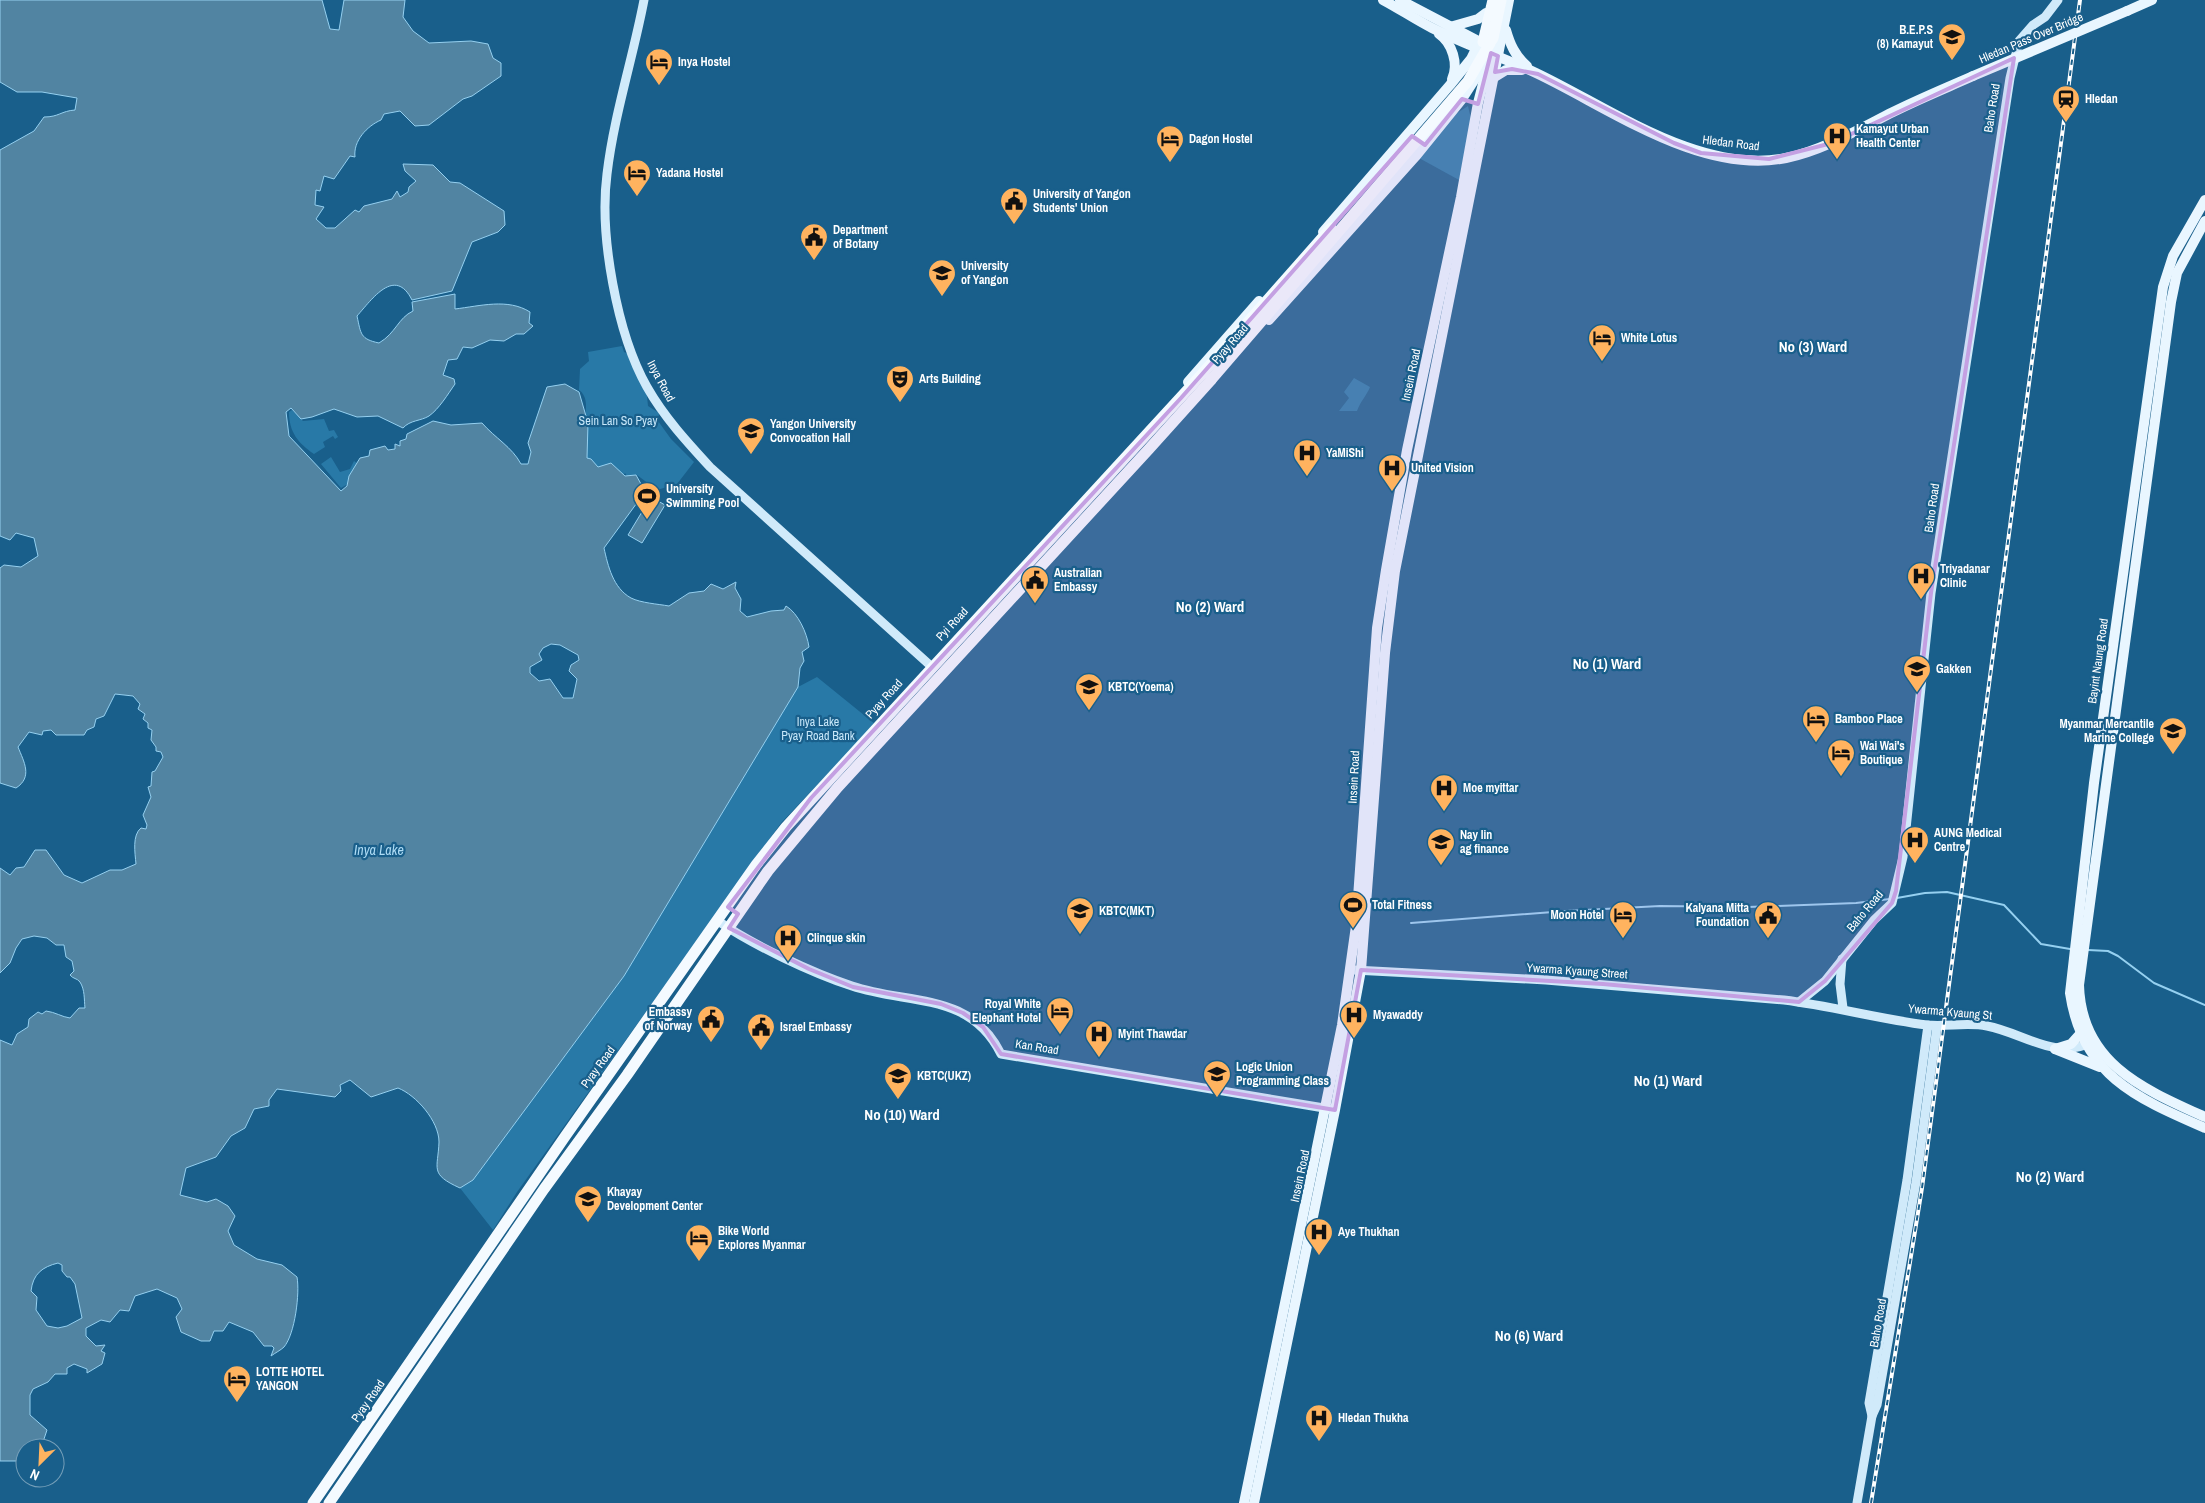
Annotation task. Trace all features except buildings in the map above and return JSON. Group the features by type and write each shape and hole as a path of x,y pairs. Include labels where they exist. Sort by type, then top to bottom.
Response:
{"highway":[{"name":"Pyay Road","path":"329,1503 361,1447 483,1256 564,1138 786,828 844,762 1181,398 1419,128 1470,66 1486,35 1493,0"},
{"name":"Pyay Road","path":"951,664 1182,413 1468,81 1493,38 1501,0"},
{"path":"932,685 951,664"},
{"name":"Pyay Road","path":"313,1503 361,1447 482,1281 768,871 798,832 932,685"},
{"path":"844,762 853,771"},
{"path":"728,907 738,914"},
{"path":"564,1138 575,1146"},
{"path":"483,1256 493,1264"},
{"path":"471,1274 482,1281"}],"main road":[{"name":"Inya Road","path":"644,0 611,146 606,176 606,210 607,248 613,280 626,335 646,385 674,426 710,467 932,667"},
{"path":"1383,0 1433,28 1478,45"},
{"path":"1400,0 1450,27 1478,45"},
{"name":"Pyay Road","path":"1181,398 1182,390 1200,368 1326,229 1450,85 1478,45 1488,0"},
{"name":"Pyay Road","path":"1182,413 1187,413 1425,145 1494,55 1506,18 1509,0"},
{"name":"Baho Road","path":"1799,1002 1825,981 1874,920 1892,903 1896,891 1903,857 1931,593 2010,78 2019,41 2033,24 2045,17 2058,0"},
{"name":"Hledan Pass Over Bridge","path":"1973,76 2152,0"},
{"path":"1450,27 1478,19 1486,13"},
{"name":"Pyay Road","path":"1486,13 1494,55"},
{"path":"1506,18 1506,30 1511,46 1519,59 1538,74"},
{"path":"1433,28 1445,38 1454,56 1455,72 1450,85"},
{"name":"Hledan Road","path":"1478,45 1494,55 1538,74 1674,143 1701,153 1754,159 1786,158 1832,143 1894,111 1973,76"},
{"name":"Insein Road","path":"1254,1503 1331,1109 1356,970 1385,653 1395,571 1493,78 1494,55"},
{"name":"Insein Road","path":"1244,1503 1331,1109 1342,1025 1356,970 1378,628 1386,570 1406,458 1461,197 1478,103 1494,55"},
{"path":"1493,78 1512,69 1538,74"},
{"path":"1462,98 1478,103"},
{"path":"1408,133 1425,145"},
{"name":"Bayint Naung Road","path":"2129,1085 2113,1066 2080,1034 2072,1010 2070,994 2080,944 2115,622 2163,287 2168,270 2198,225 2205,200"},
{"path":"932,685 932,667 951,664"},
{"name":"Kan Road","path":"718,921 728,928 809,969 853,987 941,1004 963,1013 983,1026 992,1036 1001,1054 1331,1109"},
{"path":"1842,958 1840,984 1843,1008"},
{"name":"Bayint Naung Road","path":"2077,963 2081,1004 2090,1043 2100,1067 2129,1085 2186,1114 2205,1128"},
{"name":"Ywarma Kyaung Street","path":"1356,970 1603,984 1799,1002"},
{"name":"Ywarma Kyaung St","path":"1799,1002 1843,1008 1933,1025 1989,1026 2055,1049 2070,1050 2090,1043"},
{"name":"Baho Road","path":"1872,1416 1869,1403 1933,1025"},
{"name":"Baho Road","path":"1857,1503 1872,1416 1877,1404 1916,1182 1933,1025"},
{"path":"2055,1049 2071,1044 2080,1034"},
{"path":"2055,1049 2100,1067"},
{"name":"Bayint Naung Road","path":"2186,1114 2205,1117"}],"highlighted area":[{"path":"1491,53 1498,56 1495,72 1512,69 1538,74 1674,143 1701,153 1769,159 1832,143 2014,58 1931,593 1896,891 1892,903 1825,981 1799,1002 1603,984 1361,970 1335,1110 1001,1054 983,1027 963,1013 941,1004 853,987 809,969 729,928 738,914 728,907 811,798 1181,398 1412,136 1425,145 1462,99 1478,104"}],"green space":[{"path":"1468,106 1471,119 1459,180 1419,158 1454,115"},
{"name":"Sein Lan So Pyay","path":"622,346 624,352 635,357 639,381 646,387 648,406 659,413 658,421 671,439 694,462 677,484 657,490 637,475 627,476 625,473 608,498 578,445 586,408 586,401 579,390 580,369 589,361 588,352"},
{"path":"1354,378 1370,387 1369,390 1357,411 1339,411 1349,398 1344,392"},
{"path":"292,410 303,421 324,419 329,431 334,430 338,437 335,439 333,436 323,442 325,447 314,454 303,446 293,431 289,419 289,412"},
{"path":"331,457 340,472 350,469 354,461 358,464 348,484 341,488 321,464"},
{"name":"Inya Lake Pyay Road Bank","path":"817,677 875,724 781,823 517,1192 493,1230 460,1188 473,1180 624,976 798,687"}],"water":[{"name":"Inya Lake","path":"0,0 322,0 330,29 339,30 344,0 405,0 403,17 413,31 429,43 471,41 488,44 493,58 501,63 501,76 472,96 463,99 429,125 415,126 400,111 384,114 381,120 362,135 356,145 355,157 350,156 334,179 324,176 320,191 316,190 315,205 324,207 316,219 326,228 335,228 355,210 359,212 364,206 392,199 397,191 400,197 408,192 409,187 416,181 405,171 403,164 433,165 450,182 460,183 504,211 505,225 498,232 472,242 452,291 412,300 405,290 398,286 384,289 357,316 362,335 368,340 379,343 413,311 412,302 455,294 455,309 494,304 513,305 530,312 529,323 533,326 524,334 516,334 504,341 490,340 472,348 463,347 457,359 448,360 443,375 454,379 455,384 436,409 423,419 409,423 403,428 378,416 357,417 334,409 301,419 291,408 286,412 289,436 341,491 347,486 349,476 360,458 369,456 370,450 385,446 388,450 395,449 395,444 400,446 400,441 406,439 407,434 433,421 451,425 482,423 513,453 521,464 528,464 531,452 528,443 547,387 565,384 579,392 588,423 587,458 591,459 598,467 611,463 625,476 636,475 641,484 642,496 604,548 612,576 625,594 635,600 669,606 689,593 704,591 711,584 723,589 736,582 735,588 741,599 740,611 747,617 784,610 786,606 794,613 801,624 809,647 802,652 804,661 800,668 798,687 624,976 473,1180 460,1188 439,1174 437,1165 439,1142 435,1126 419,1103 405,1091 398,1088 371,1097 350,1080 340,1085 341,1091 335,1097 277,1089 269,1100 269,1106 254,1109 245,1128 231,1136 216,1157 186,1168 180,1195 207,1202 216,1199 228,1206 235,1216 228,1231 234,1245 257,1259 282,1265 297,1277 296,1313 291,1333 284,1347 271,1356 274,1348 272,1346 264,1346 253,1332 229,1322 223,1331 214,1331 210,1341 201,1341 181,1332 176,1317 182,1309 177,1298 157,1289 135,1296 129,1311 120,1310 110,1322 101,1320 86,1328 86,1336 96,1346 105,1345 101,1351 105,1353 102,1364 87,1373 87,1369 74,1364 67,1368 67,1374 55,1374 48,1382 33,1389 30,1395 30,1415 47,1430 44,1438 15,1438 15,1461 0,1461 0,1040 12,1045 17,1034 28,1027 29,1019 38,1012 42,1014 46,1011 70,1018 79,1008 85,1008 82,985 70,975 74,971 72,961 66,957 64,945 56,945 47,938 34,936 22,939 10,963 0,973 0,868 10,875 16,868 24,867 35,850 46,850 64,875 82,883 110,870 122,870 136,864 136,835 141,828 146,829 147,825 143,815 151,797 148,787 151,786 152,772 155,771 163,757 161,752 156,751 156,747 151,740 152,730 148,728 148,723 143,719 145,714 138,709 140,704 133,696 115,694 104,716 96,719 94,727 87,730 84,735 56,735 51,730 43,731 42,735 29,732 18,747 26,769 24,779 16,788 0,783 0,568 4,565 21,567 38,556 34,538 16,533 10,540 0,536 0,150 34,131 44,117 75,110 77,98 42,92 17,92 0,82","holes":["551,644 560,645 578,655 579,660 571,665 569,671 577,679 573,698 563,698 550,679 539,681 530,673 530,667 542,660 539,654 543,648","58,1263 62,1265 62,1271 75,1284 82,1318 67,1326 58,1328 47,1326 36,1310 37,1297 31,1291 34,1280 39,1272"]},
{"name":"University Swimming Pool","path":"651,497 665,505 642,543 628,535"}],"waterway":[{"path":"1897,898 1925,893 1947,892 2004,905 2041,944 2070,949"},
{"path":"1411,923 1660,906 1748,907 1856,903 1890,899"},
{"path":"2088,950 2108,951 2118,956 2154,983 2205,1005"}],"railway":[{"path":"1871,1503 1922,1188 2080,0"}],"place":[{"name":"B.E.P.S (8) Kamayut","path":"1952,61"},
{"name":"Inya Hostel","path":"659,86"},
{"name":"Hledan","path":"2066,123"},
{"name":"Kamayut Urban Health Center","path":"1837,160"},
{"name":"Dagon Hostel","path":"1170,163"},
{"name":"Yadana Hostel","path":"637,197"},
{"name":"University of Yangon Students' Union","path":"1014,225"},
{"name":"Department of Botany","path":"814,261"},
{"name":"University of Yangon","path":"942,297"},
{"name":"White Lotus","path":"1602,362"},
{"name":"Arts Building","path":"900,403"},
{"name":"Yangon University Convocation Hall","path":"751,455"},
{"name":"YaMiShi","path":"1307,477"},
{"name":"United Vision","path":"1392,492"},
{"name":"University Swimming Pool","path":"647,520"},
{"name":"Triyadanar Clinic","path":"1921,600"},
{"name":"Australian Embassy","path":"1035,604"},
{"name":"Gakken","path":"1917,693"},
{"name":"KBTC(Yoema)","path":"1089,711"},
{"name":"Bamboo Place","path":"1816,743"},
{"name":"Myanmar Mercantile Marine College","path":"2173,755"},
{"name":"Wai Wai's Boutique","path":"1841,777"},
{"name":"Moe myittar","path":"1444,812"},
{"name":"AUNG Medical Centre","path":"1915,864"},
{"name":"Nay lin ag finance","path":"1441,866"},
{"name":"Total Fitness","path":"1353,929"},
{"name":"KBTC(MKT)","path":"1080,935"},
{"name":"Moon Hotel","path":"1623,939"},
{"name":"Kalyana Mitta Foundation","path":"1768,939"},
{"name":"Clinque skin","path":"788,962"},
{"name":"Royal White Elephant Hotel","path":"1060,1035"},
{"name":"Myawaddy","path":"1354,1039"},
{"name":"Embassy of Norway","path":"711,1043"},
{"name":"Israel Embassy","path":"761,1051"},
{"name":"Myint Thawdar","path":"1099,1058"},
{"name":"Logic Union Programming Class","path":"1217,1098"},
{"name":"KBTC(UKZ)","path":"898,1100"},
{"name":"Khayay Development Center","path":"588,1223"},
{"name":"Aye Thukhan","path":"1319,1256"},
{"name":"Bike World Explores Myanmar","path":"699,1262"},
{"name":"LOTTE HOTEL YANGON","path":"237,1403"},
{"name":"Hledan Thukha","path":"1319,1442"}],"district":[{"name":"No (3) Ward","path":"1813,347"},
{"name":"No (2) Ward","path":"1210,607"},
{"name":"No (1) Ward","path":"1607,664"},
{"name":"No (1) Ward","path":"1668,1081"},
{"name":"No (10) Ward","path":"902,1115"},
{"name":"No (2) Ward","path":"2050,1177"},
{"name":"No (6) Ward","path":"1529,1336"}]}
